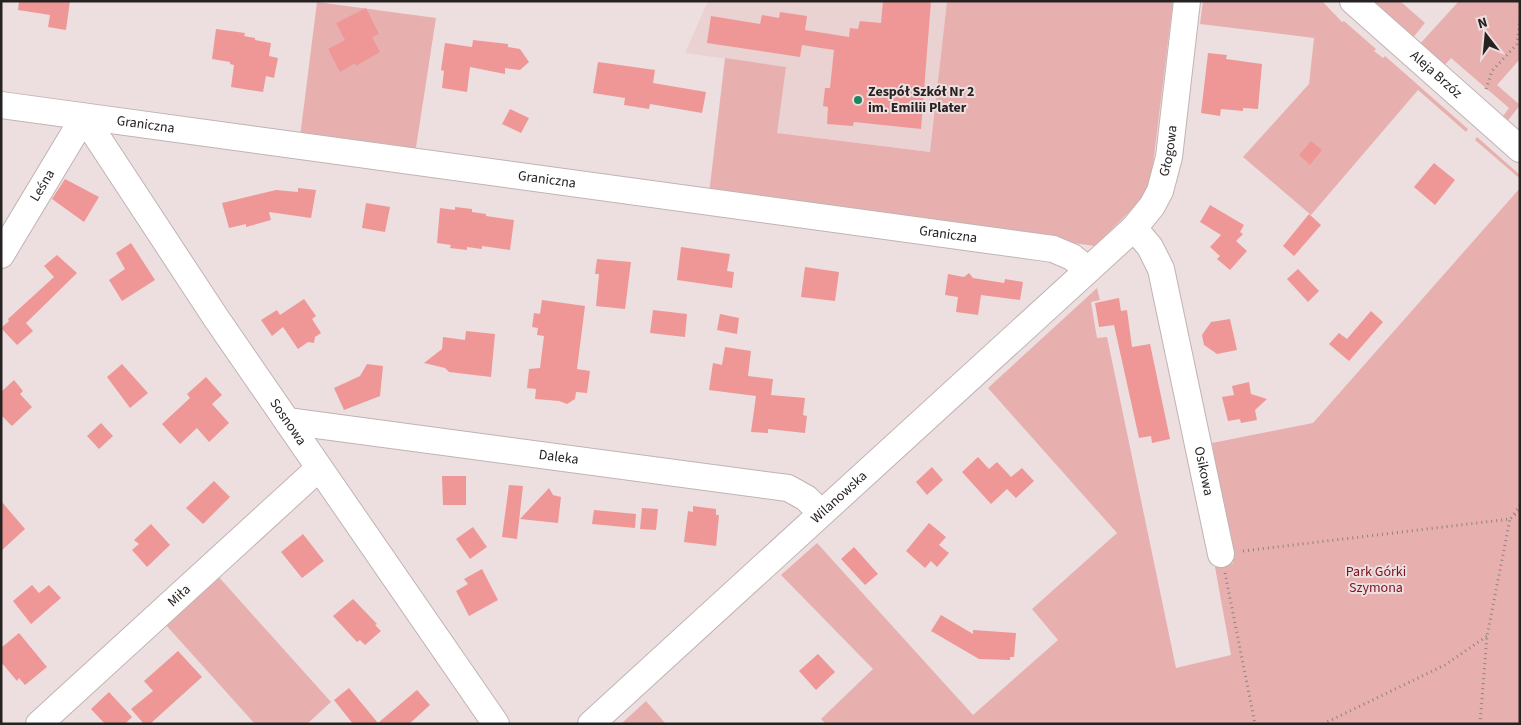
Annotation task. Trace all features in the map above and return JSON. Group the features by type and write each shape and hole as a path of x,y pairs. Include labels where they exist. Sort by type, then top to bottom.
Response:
{"street":[{"name":"Głogowa","path":"1086,269 1134,228 1152,206 1160,191 1169,157 1187,1"},
{"name":"Aleja Brzóz","path":"1352,1 1520,149"},
{"name":"Graniczna","path":"1,105 1053,249 1072,257 1086,269"},
{"name":"Leśna","path":"1,255 84,117"},
{"name":"Sosnowa","path":"84,117 287,421 496,724"},
{"name":"Osikowa","path":"1134,228 1150,247 1161,269 1221,554"},
{"name":"Wilanowska","path":"591,724 1086,269"},
{"name":"Daleka","path":"287,421 788,488 806,498 821,513"},
{"name":"Miła","path":"39,724 319,468"}],"path":[{"path":"1478,111 1492,71 1517,44 1520,20"},
{"path":"1480,724 1487,636 1510,520 1520,505"},
{"path":"1255,724 1221,554 1510,520 1520,511"},
{"path":"1323,724 1445,665 1487,636"}],"shaded area":[{"name":"Zespół Szkół Nr 2 im. Emilii Plater","path":"708,1 947,1 930,152 776,133 786,67 685,53"}],"green space":[{"path":"947,1 1173,1 1151,181 1146,195 1095,246 709,194 725,58 786,67 777,133 930,152"},
{"path":"1203,1 1322,1 1342,22 1344,21 1376,49 1374,51 1383,58 1385,56 1468,129 1466,132 1418,90 1311,215 1243,157 1309,84 1314,38 1200,24"},
{"path":"1364,1 1400,1 1425,23 1411,40"},
{"path":"1459,1 1520,1 1520,59 1497,85 1520,105 1506,123 1500,120 1509,108 1451,58 1441,69 1418,46"},
{"path":"317,2 436,18 415,154 300,137"},
{"path":"1477,137 1520,175 1518,177 1475,140"},
{"name":"Park Górki Szymona","path":"1520,188 1520,724 826,724 821,719 873,669 781,575 817,543 973,715 1058,640 1032,609 1117,533 988,388 1097,288 1100,300 1091,302 1097,338 1107,337 1176,668 1231,655 1215,567 1233,563 1212,443 1313,423"},
{"path":"217,575 331,702 307,724 255,724 165,624"},
{"path":"646,701 666,724 621,724"}],"building":[{"path":"19,1 70,1 66,30 48,27 50,15 18,10"},
{"path":"883,1 931,1 921,129 854,122 853,126 827,124 828,107 823,106 825,88 830,88 834,50 802,45 800,57 707,43 711,16 760,24 762,15 779,18 780,12 807,16 805,30 849,37 850,28 858,29 860,21 881,23"},
{"path":"366,8 379,34 372,37 380,52 356,66 355,63 340,72 328,49 345,40 336,23"},
{"path":"216,29 245,33 244,36 271,43 269,56 278,58 274,78 266,76 263,92 231,87 234,65 230,64 230,62 212,59"},
{"path":"473,40 508,44 508,47 520,49 529,62 520,70 505,68 505,74 470,67 467,92 442,88 444,71 441,70 445,43 472,47"},
{"path":"1208,53 1227,55 1226,59 1262,64 1258,109 1243,108 1243,111 1221,109 1220,116 1201,113"},
{"path":"598,62 655,70 653,83 706,92 702,113 650,104 649,109 624,105 625,98 593,93"},
{"path":"510,109 529,118 521,133 502,124"},
{"path":"1311,141 1322,150 1310,165 1299,155"},
{"path":"1434,163 1455,180 1435,205 1414,187"},
{"path":"65,179 99,197 84,222 52,199"},
{"path":"298,188 316,190 311,218 269,212 271,220 246,227 246,224 229,228 222,203 276,190 298,192"},
{"path":"366,203 390,207 385,232 362,228"},
{"path":"1210,205 1244,225 1240,232 1243,234 1236,241 1247,251 1230,270 1217,259 1220,256 1210,247 1221,235 1200,222"},
{"path":"455,207 472,209 472,212 486,214 486,216 514,220 510,250 482,246 482,249 467,247 467,250 450,248 451,245 437,243 440,208 455,210"},
{"path":"1309,214 1321,225 1294,256 1283,246"},
{"path":"131,243 155,280 122,301 109,280 125,269 116,253"},
{"path":"681,247 730,254 727,271 734,272 732,288 677,280"},
{"path":"57,255 77,273 26,323 33,331 17,345 1,328 9,321 8,319 54,277 44,266"},
{"path":"597,259 631,262 625,309 596,306 599,274 595,274"},
{"path":"805,267 839,272 835,301 801,297"},
{"path":"1298,269 1319,291 1308,302 1287,279"},
{"path":"969,273 973,278 1004,283 1005,279 1023,282 1020,300 981,295 978,315 956,312 958,297 945,295 948,274 964,277"},
{"path":"1119,298 1121,311 1127,310 1132,347 1150,344 1170,439 1152,443 1151,436 1139,438 1114,325 1099,327 1095,303"},
{"path":"304,299 316,316 312,319 321,333 315,337 314,343 308,342 298,349 283,327 272,336 261,320 277,310 280,315"},
{"path":"542,300 585,306 577,369 590,371 587,393 576,392 575,399 567,404 559,401 535,399 536,389 527,388 529,369 540,368 544,336 537,335 538,328 532,327 534,313 540,314"},
{"path":"653,310 687,314 685,337 650,333"},
{"path":"1371,311 1383,322 1349,361 1329,344 1339,333 1347,339"},
{"path":"720,314 739,318 737,334 717,330"},
{"path":"1230,319 1237,350 1217,354 1204,345 1202,335 1211,322"},
{"path":"466,331 495,334 491,377 449,372 445,368 424,363 442,349 443,337 465,340"},
{"path":"725,347 751,351 748,376 773,379 771,395 805,398 803,415 807,416 805,433 768,429 768,433 751,432 756,396 709,390 713,363 722,365"},
{"path":"122,364 148,393 130,408 107,377"},
{"path":"367,364 383,366 380,396 344,410 334,388 360,376"},
{"path":"206,377 222,395 212,404 229,423 209,442 197,428 180,444 162,424 190,398 187,394"},
{"path":"14,380 23,391 20,394 32,407 12,426 1,415 1,392"},
{"path":"1249,382 1251,394 1267,399 1255,410 1257,420 1241,423 1240,419 1228,421 1222,397 1234,395 1232,386"},
{"path":"101,423 113,436 99,449 87,436"},
{"path":"978,457 989,469 997,462 1011,477 1022,468 1034,481 1016,498 1007,489 991,504 962,472"},
{"path":"932,467 943,480 927,495 916,482"},
{"path":"442,476 466,476 466,505 443,505"},
{"path":"214,481 230,497 203,524 186,508"},
{"path":"509,485 523,486 517,539 502,537"},
{"path":"549,488 553,495 561,497 558,523 520,519"},
{"path":"1,501 25,529 1,551"},
{"path":"693,506 716,509 716,515 719,515 716,546 684,542 688,511 693,512"},
{"path":"642,508 658,509 656,530 640,529"},
{"path":"594,510 636,514 635,528 592,524"},
{"path":"929,523 946,537 939,545 949,553 937,567 931,561 925,568 906,551"},
{"path":"151,524 170,545 147,567 132,550 139,544 134,540"},
{"path":"473,527 487,547 470,559 456,539"},
{"path":"303,534 324,561 302,578 281,552"},
{"path":"854,547 878,574 865,585 841,559"},
{"path":"482,569 498,600 469,616 456,591 468,584 464,579"},
{"path":"32,585 39,593 49,585 61,598 31,624 13,601"},
{"path":"353,599 377,624 375,625 381,631 365,645 360,640 357,642 333,616"},
{"path":"941,615 973,634 973,630 1016,633 1014,657 1010,657 1010,660 979,659 931,631"},
{"path":"19,633 47,667 25,685 19,678 17,681 1,662 1,648"},
{"path":"178,651 202,677 150,724 144,724 131,709 153,691 144,681"},
{"path":"818,654 835,672 816,690 799,671"},
{"path":"349,688 378,723 417,690 430,705 409,724 353,724 334,700"},
{"path":"109,692 132,717 125,724 105,724 91,709"}],"place":[{"name":"Zespół Szkół Nr 2 im. Emilii Plater","path":"858,100"}]}
